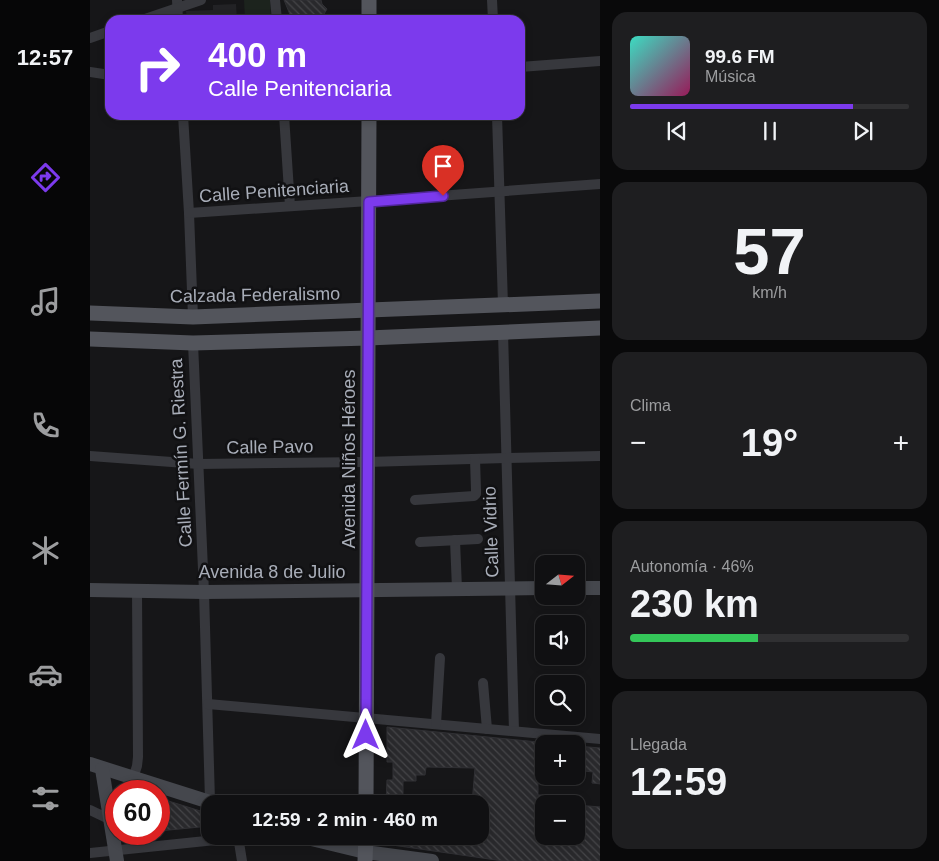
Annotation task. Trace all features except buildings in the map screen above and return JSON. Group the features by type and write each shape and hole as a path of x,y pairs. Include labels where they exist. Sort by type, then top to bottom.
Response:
{"main road":[{"path":"369,0 369,15"},
{"name":"Avenida Niños Héroes","path":"366,795 369,120"},
{"name":"Calzada Federalismo","path":"90,313 193,317 600,301"},
{"path":"90,339 193,343 600,328"}],"street":[{"path":"153,15 177,4 201,0"},
{"path":"275,0 276,15"},
{"path":"492,0 493,15"},
{"path":"90,38 105,33"},
{"path":"525,67 600,62"},
{"path":"90,72 105,74"},
{"path":"183,120 193,317"},
{"path":"284,120 290,206"},
{"path":"497,120 503,306"},
{"name":"Calle Penitenciaria","path":"189,214 600,184"},
{"name":"Calle Vidrio","path":"503,332 514,731"},
{"name":"Calle Fermín G. Riestra","path":"193,343 213,795"},
{"name":"Calle Pavo","path":"90,456 199,464 600,456"},
{"path":"415,500 474,496 476,494 475,459"},
{"path":"420,542 478,539"},
{"path":"455,540 457,589"},
{"name":"Avenida 8 de Julio","path":"90,590 204,592 535,588"},
{"path":"585,588 600,588"},
{"path":"133,778 138,757 137,590"},
{"path":"436,724 440,658"},
{"path":"483,684 486,729"},
{"path":"208,704 600,739"},
{"path":"96,767 201,799"},
{"path":"96,767 105,801"},
{"path":"90,810 105,818"},
{"path":"90,853 116,856 201,843"},
{"path":"239,845 242,861"},
{"path":"327,845 365,857 432,861"}],"shaded area":[{"path":"244,0 270,0 271,15 245,15"},
{"path":"236,4 237,15 186,15 186,11 213,10 213,5"}],"route":[{"path":"366,735 369,202 443,196"}]}
